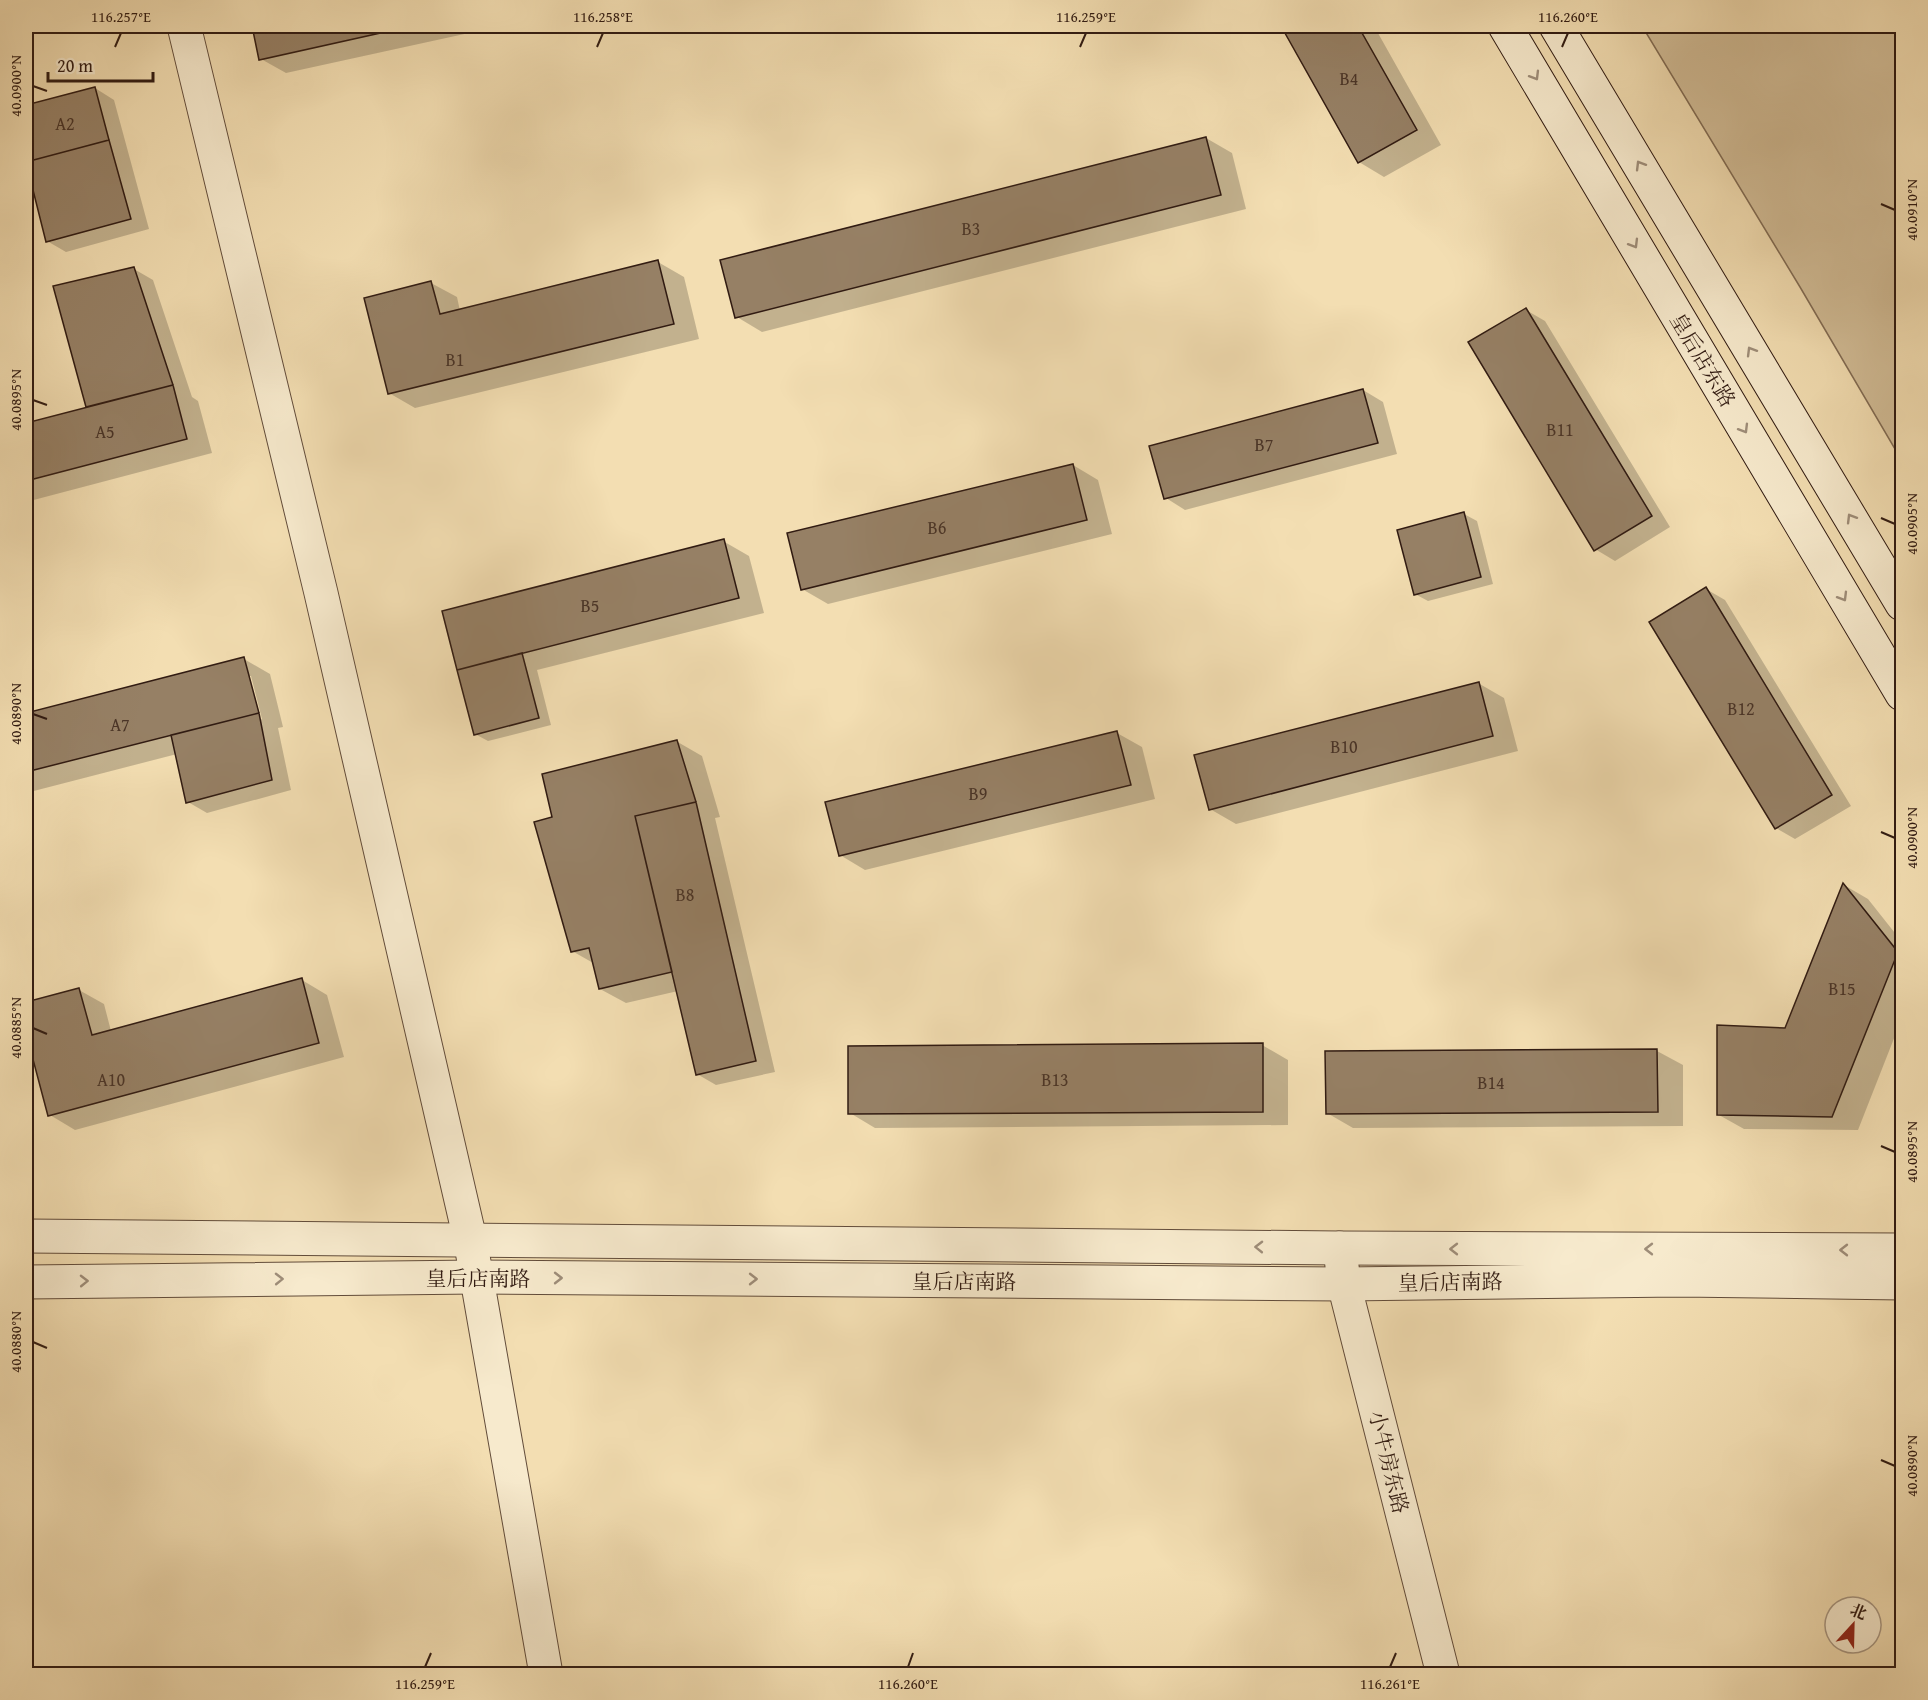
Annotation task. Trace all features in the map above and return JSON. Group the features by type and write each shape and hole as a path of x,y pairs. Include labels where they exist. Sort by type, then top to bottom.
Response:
{"street":[{"path":"184,26 321,592 470,1239 546,1674"},
{"name":"皇后店东路","path":"1505,26 1902,694"},
{"path":"1556,26 1902,604"},
{"name":"皇后店南路","path":"26,1236 1340,1248 1902,1250"},
{"name":"小牛房东路","path":"1340,1248 1344,1284 1443,1674"},
{"name":"皇后店南路","path":"26,1282 476,1277 1344,1284 1680,1280 1902,1283"}],"shaded area":[{"path":"1642,26 1902,26 1902,461 1800,287"}],"building":[{"path":"252,26 412,26 259,60"},
{"path":"1281,26 1358,26 1417,130 1358,163"},
{"path":"95,87 109,140 26,162 26,105"},
{"path":"1206,137 1221,195 735,318 720,260"},
{"path":"109,140 131,219 46,242 26,162"},
{"path":"658,260 674,324 388,394 364,298 431,281 440,314"},
{"path":"134,267 173,385 86,407 53,286"},
{"path":"1526,308 1652,516 1594,551 1468,342"},
{"path":"173,385 187,439 26,481 26,423"},
{"path":"1363,389 1378,443 1164,499 1149,446"},
{"path":"1073,464 1087,520 801,590 787,533"},
{"path":"1464,512 1481,577 1414,595 1397,530"},
{"path":"724,539 739,598 457,670 442,611"},
{"path":"1706,587 1832,795 1775,829 1649,622"},
{"path":"522,653 539,718 474,735 457,670"},
{"path":"244,657 259,713 26,772 26,713"},
{"path":"1479,682 1493,736 1209,810 1194,755"},
{"path":"259,713 272,780 186,803 171,735"},
{"path":"1117,731 1131,785 839,856 825,802"},
{"path":"677,740 696,802 635,816 672,972 599,989 589,948 571,952 534,822 552,817 542,774"},
{"path":"696,802 756,1061 696,1075 635,816"},
{"path":"1843,883 1898,952 1832,1117 1717,1115 1717,1025 1785,1028"},
{"path":"302,978 319,1043 48,1116 26,1033 26,1002 79,988 92,1035"},
{"path":"1263,1043 1263,1112 848,1114 848,1046"},
{"path":"1657,1049 1658,1112 1326,1114 1325,1051"}]}
